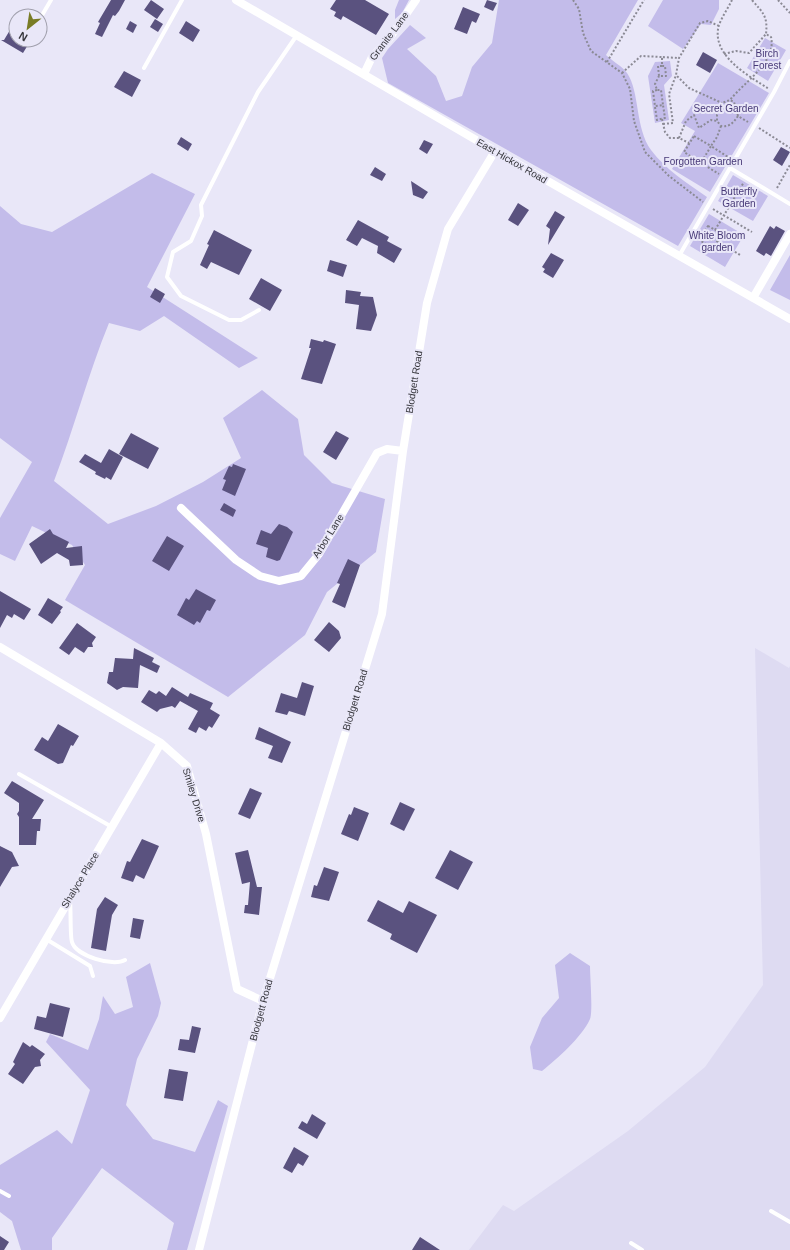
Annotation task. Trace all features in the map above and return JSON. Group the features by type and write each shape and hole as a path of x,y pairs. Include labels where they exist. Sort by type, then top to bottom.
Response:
{"street":[{"name":"East Hickox Road","path":"236,0 297,34 495,151 790,319"},
{"name":"Granite Lane","path":"364,74 372,57 389,39 416,0"},
{"name":"Blodgett Road","path":"199,1250 263,1001 382,614 402,451 427,303 448,229 495,151"},
{"path":"753,298 790,234"},
{"name":"Arbor Lane","path":"181,508 236,560 260,576 279,581 301,576 319,554 377,453 387,449 402,451"},
{"name":"Smiley Drive","path":"0,647 161,743 187,766 206,834 237,989 263,1001"},
{"name":"Shalyce Place","path":"0,1018 161,743"}],"lane":[{"path":"144,68 182,0"},
{"path":"259,310 241,320 229,320 181,296 166,277 173,252 191,241 202,216 201,205 258,92 297,34"},
{"path":"679,256 755,126 790,61"},
{"path":"730,168 790,204"},
{"path":"19,774 112,826"},
{"path":"70,897 72,942 77,949 102,962 120,963 125,960"},
{"path":"45,939 90,966 93,976"},
{"path":"0,1191 9,1196"},
{"path":"771,1212 790,1222"},
{"path":"631,1243 642,1250"}],"path":[{"path":"573,0 579,9 583,33 591,51 622,73 630,88 634,121 645,152 669,176 708,206 752,232"},
{"path":"608,62 644,0"},
{"path":"732,0 719,26 719,39 724,54 736,67 774,92"},
{"path":"724,54 736,51 749,53 766,34 766,16 752,0"},
{"path":"778,0 790,13"},
{"path":"663,124 673,123 669,94 676,75 679,58 700,23 708,21 719,26"},
{"path":"721,126 717,121 717,114 722,103 730,100 736,92 752,78 772,52 773,45 771,37 766,34"},
{"path":"622,73 641,56 679,58"},
{"path":"662,58 662,66"},
{"path":"662,66 658,66 659,76 655,84 656,90 653,91 657,120 662,119"},
{"path":"659,76 666,76 666,66 662,66"},
{"path":"676,75 689,88 722,103"},
{"path":"656,90 661,90 665,118 662,119 665,132 670,138 679,138 690,143"},
{"path":"730,100 734,102 738,116 790,148"},
{"path":"655,106 663,105"},
{"path":"679,138 686,120 694,115 699,128 710,120 717,121"},
{"path":"721,126 727,126 733,123 738,116"},
{"path":"701,163 718,137 721,126"},
{"path":"724,177 684,152 694,136 734,161"},
{"path":"773,194 789,170 790,165"},
{"path":"715,230 746,178"},
{"path":"708,226 722,234 718,241 713,248 699,240 708,226"},
{"path":"718,241 740,254"}],"shaded area":[{"path":"755,648 789,668 790,666 790,1250 469,1250 503,1205 514,1211 628,1131 705,1067 763,985"}],"green space":[{"path":"399,0 409,0 402,13 395,19 395,10"},
{"path":"499,0 638,0 606,55 625,70 631,81 642,131 651,150 670,170 707,197 678,246 388,83 382,58 388,49 410,25 426,38 407,49 436,76 446,101 462,96 472,67 492,43"},
{"path":"663,0 719,0 719,9 711,25 701,24 683,49 648,26"},
{"name":"Birch Forest","path":"765,38 786,50 768,81 747,68"},
{"path":"670,61 672,76 664,85 669,120 655,123 648,76 655,62"},
{"name":"Secret Garden","path":"718,63 769,93 710,192 672,169 695,131 681,123"},
{"path":"152,173 195,194 147,287 258,358 239,368 164,316 140,331 109,323 94,362 54,481 108,524 156,506 203,482 241,458 223,418 262,390 298,419 304,455 332,483 385,499 376,552 327,592 305,635 228,697 65,600 85,565 72,545 32,526 15,561 0,554 0,518 32,462 0,438 0,206 21,224 52,232"},
{"name":"Butterfly Garden","path":"733,175 768,196 753,221 718,201"},
{"name":"White Bloom garden","path":"709,214 744,235 725,267 690,246"},
{"path":"790,255 790,300 770,290"},
{"path":"570,953 590,966 590,1019 581,1033 555,1060 542,1071 533,1069 530,1047 542,1018 559,998 555,965"},
{"path":"150,963 161,1003 158,1016 137,1059 126,1105 153,1139 195,1152 218,1100 228,1106 187,1250 167,1250 174,1223 102,1168 52,1238 52,1250 21,1250 12,1221 0,1212 0,1165 57,1130 72,1144 90,1090 46,1042 50,1034 88,1050 99,1019 103,996 115,1014 133,1007 126,977"}],"building":[{"path":"111,0 125,0 115,16 113,15 102,37 95,34 100,23 98,22"},
{"path":"151,0 164,9 157,19 144,10"},
{"path":"336,0 365,0 389,14 376,35 343,16 341,20 334,16 336,12 330,9"},
{"path":"487,0 497,3 493,11 484,7"},
{"path":"463,7 480,14 476,23 472,21 467,34 454,29"},
{"path":"155,19 163,24 158,32 150,27"},
{"path":"130,21 137,25 133,33 126,29"},
{"path":"186,21 200,30 193,42 179,33"},
{"path":"8,33 8,44 1,40 4,40"},
{"path":"15,48 26,48 23,53"},
{"path":"703,52 717,60 710,73 696,65"},
{"path":"124,71 141,80 132,97 114,87"},
{"path":"181,137 192,144 188,151 177,144"},
{"path":"424,140 433,144 427,154 419,149"},
{"path":"781,147 790,152 782,166 773,160"},
{"path":"375,167 386,174 382,181 370,175"},
{"path":"411,181 428,192 423,199 413,195"},
{"path":"518,203 529,210 518,226 508,220"},
{"path":"555,211 565,217 548,245 550,229 546,226"},
{"path":"358,220 389,237 387,241 402,249 394,263 377,253 378,246 362,238 357,246 346,240"},
{"path":"770,226 774,229 776,226 785,231 771,256 766,253 764,256 756,251"},
{"path":"214,230 252,250 239,275 211,262 207,269 200,265 209,245 207,244"},
{"path":"710,231 715,235 713,241 709,241 707,238"},
{"path":"551,253 564,260 553,278 543,272 545,269 542,267"},
{"path":"330,260 347,265 343,277 327,271"},
{"path":"261,278 282,290 270,311 249,299"},
{"path":"155,288 165,294 160,303 150,297"},
{"path":"346,290 361,292 360,296 373,297 377,315 371,331 356,329 359,305 345,303"},
{"path":"311,339 323,342 324,340 336,344 322,384 301,379 311,348 309,348"},
{"path":"336,431 349,438 336,460 323,452"},
{"path":"131,433 159,448 148,469 119,454"},
{"path":"109,449 123,457 111,480 95,474 96,472 79,462 85,454 101,463"},
{"path":"233,464 246,469 235,496 222,490 226,480 223,479 229,466 232,467"},
{"path":"224,503 236,510 233,517 220,510"},
{"path":"279,524 287,527 293,532 280,560 277,561 266,557 268,548 256,544 261,530 271,534"},
{"path":"50,529 53,534 69,542 66,548 82,546 83,565 70,566 69,560 57,553 41,564 29,544"},
{"path":"167,536 184,546 169,571 152,561"},
{"path":"348,559 360,565 345,608 332,602 340,584 337,583"},
{"path":"196,589 216,600 210,611 207,610 200,623 197,621 194,625 177,615 186,598 189,600"},
{"path":"0,591 31,609 24,620 14,614 12,618 7,615 0,628"},
{"path":"48,598 63,607 52,624 38,615"},
{"path":"329,622 339,631 341,638 329,652 314,640"},
{"path":"77,623 96,637 92,643 93,647 88,647 84,653 75,647 69,655 59,648"},
{"path":"134,648 154,658 152,662 160,666 157,673 140,665 138,688 123,687 117,690 107,683 109,672 113,672 115,658 133,659"},
{"path":"302,682 314,686 305,716 289,711 287,715 275,712 281,693 297,698"},
{"path":"172,687 188,697 190,693 213,703 210,709 220,715 212,728 209,726 206,731 199,727 196,733 188,729 198,711 180,701 175,708 172,706 160,709 157,712 141,702 149,690 156,694 159,691 166,696"},
{"path":"58,724 79,736 73,746 71,745 63,763 58,764 34,750 42,737 48,741"},
{"path":"259,727 291,742 282,763 268,758 273,746 255,739"},
{"path":"12,781 44,800 32,819 41,819 40,831 37,831 36,845 19,845 19,817 17,814 19,811 19,803 4,793"},
{"path":"250,788 262,793 250,819 238,814"},
{"path":"400,802 415,809 404,831 390,824"},
{"path":"354,807 369,813 358,841 341,834 349,814 351,815"},
{"path":"142,839 159,846 144,879 136,875 133,882 121,878 127,861 130,862"},
{"path":"0,846 12,852 19,866 12,867 0,887"},
{"path":"248,850 257,887 262,887 259,915 244,913 245,905 248,905 250,882 242,884 235,853"},
{"path":"450,850 473,862 458,890 435,878"},
{"path":"324,867 339,872 329,901 311,897 314,885 317,886"},
{"path":"105,897 118,905 112,915 106,951 91,948 97,909"},
{"path":"378,900 403,913 409,901 437,915 417,953 390,939 392,934 367,921"},
{"path":"133,918 144,920 140,939 130,937"},
{"path":"50,1003 70,1008 63,1037 34,1029 37,1016 46,1018"},
{"path":"192,1026 201,1028 195,1053 178,1050 180,1039 189,1040"},
{"path":"23,1042 30,1047 32,1045 45,1054 40,1060 41,1066 35,1067 23,1084 8,1074 15,1064 13,1062"},
{"path":"169,1069 188,1072 183,1101 164,1098"},
{"path":"312,1114 326,1123 317,1139 298,1128 302,1121 307,1124"},
{"path":"294,1147 309,1156 303,1166 298,1163 292,1173 283,1168"},
{"path":"0,1236 9,1242 4,1250 0,1250"},
{"path":"420,1237 440,1250 412,1250"}],"park label":[{"name":"Forgotten Garden","path":"703,161"}]}
